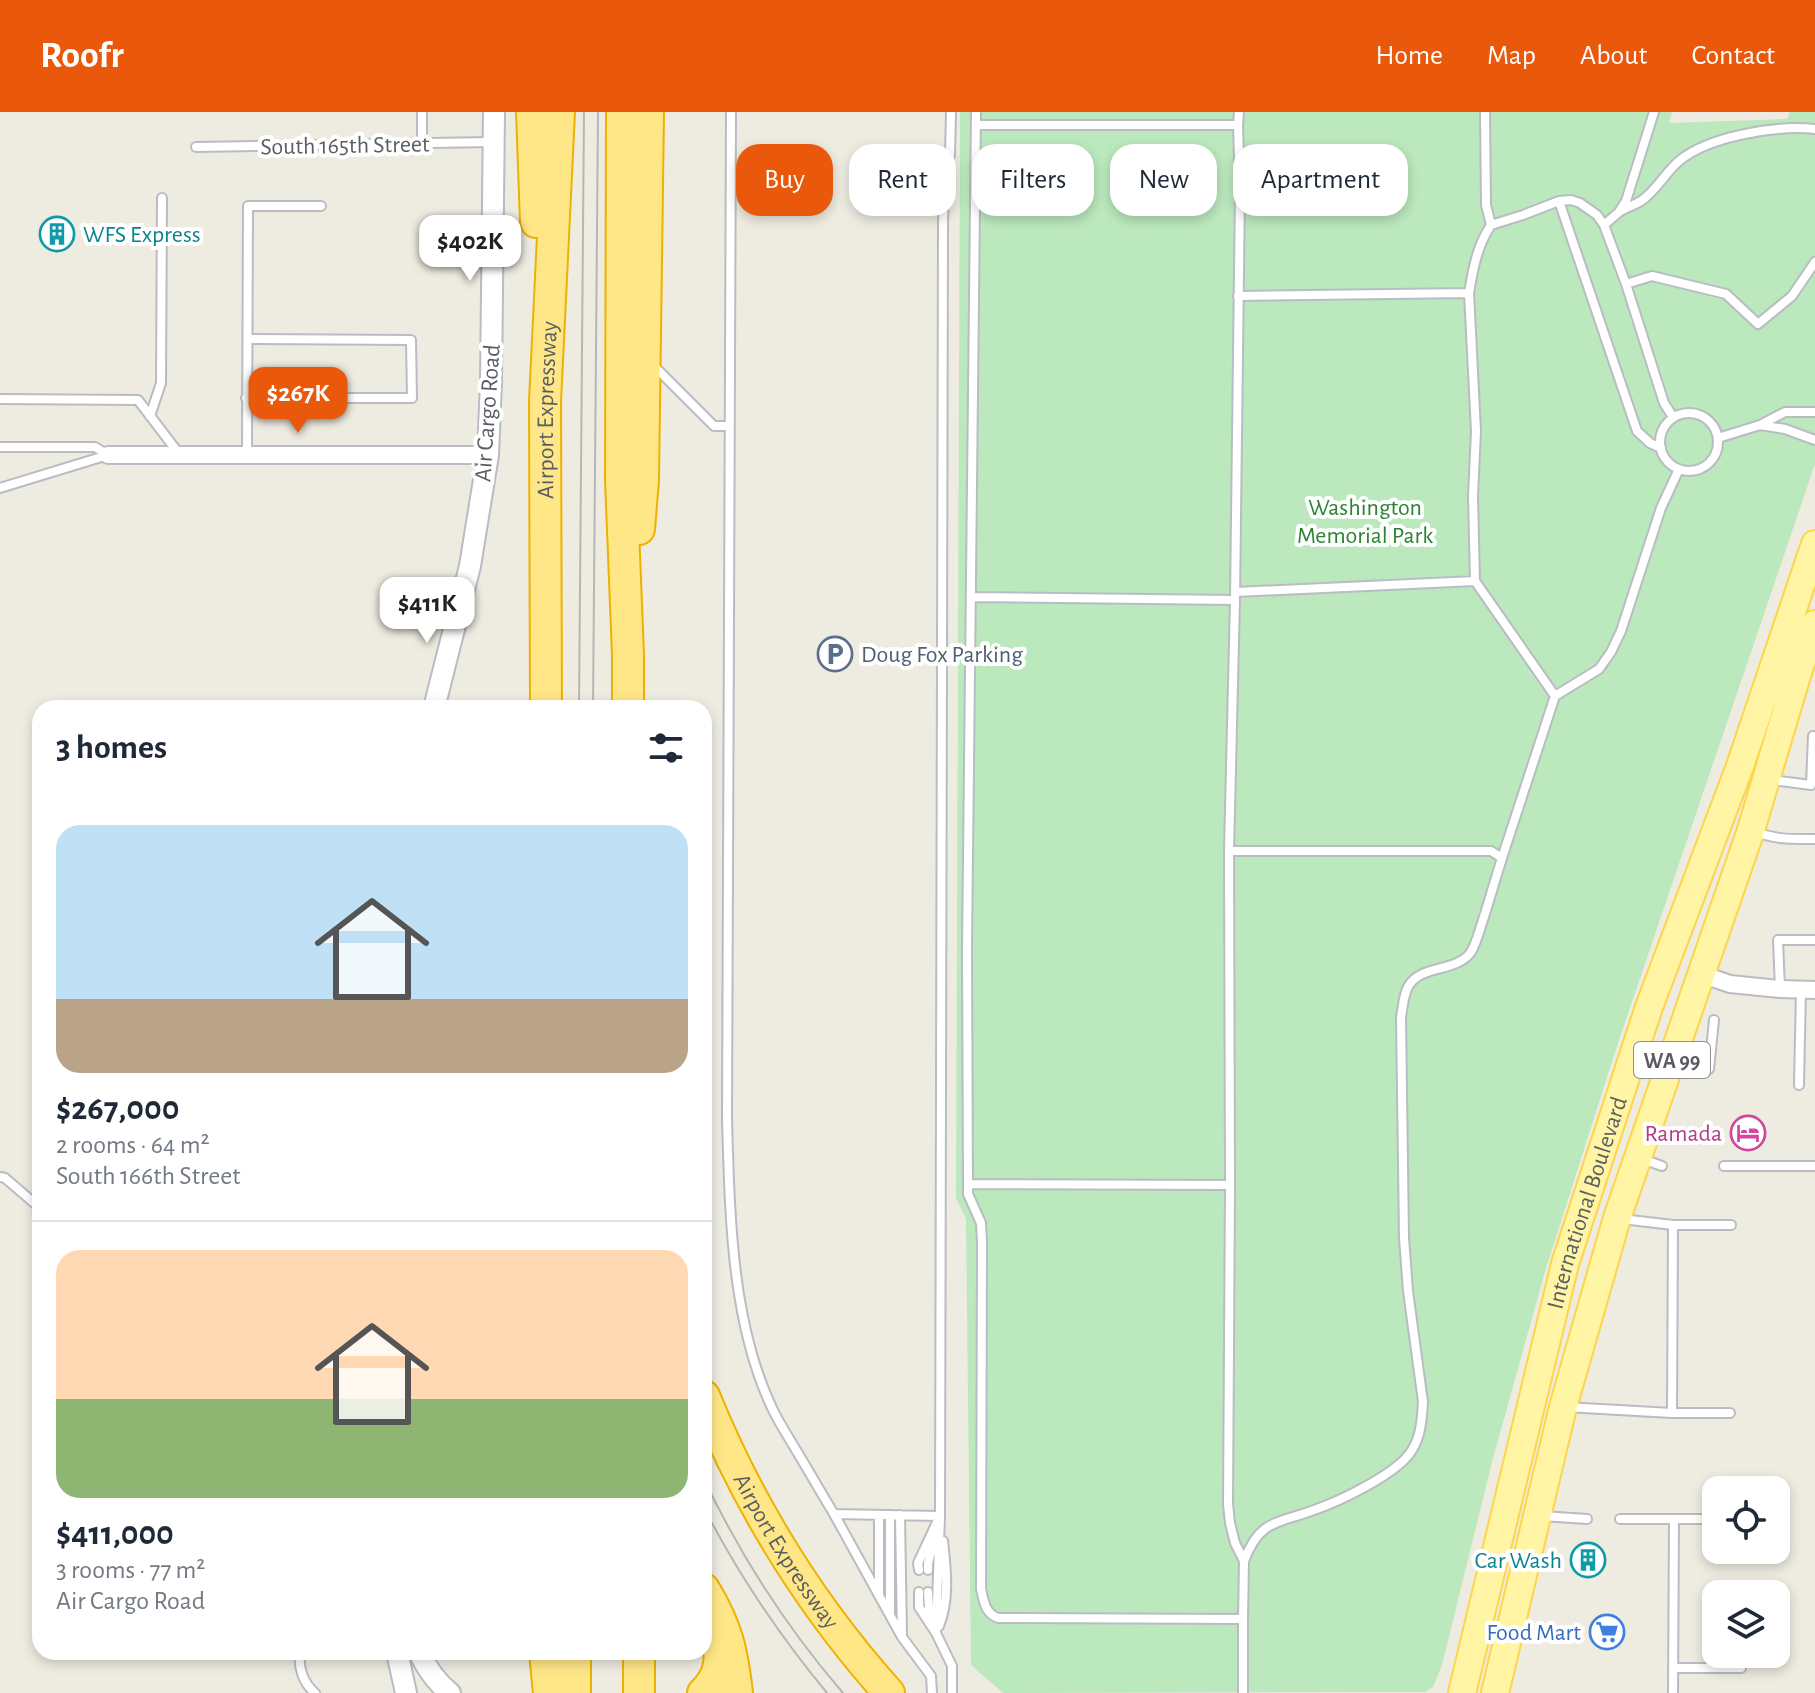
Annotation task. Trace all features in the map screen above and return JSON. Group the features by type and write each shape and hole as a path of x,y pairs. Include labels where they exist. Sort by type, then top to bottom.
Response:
{"highway":[{"path":"532,112 545,402"},
{"name":"Airport Expressway","path":"546,700 545,402 559,112"},
{"path":"622,112 621,480 628,700"},
{"path":"628,655 643,480 648,112"},
{"name":"Airport Expressway","path":"712,1415 766,1523 812,1596 889,1693"},
{"path":"712,1602 729,1638 737,1693"},
{"path":"703,1693 714,1680 721,1662 718,1640 712,1627"},
{"path":"639,1660 639,1693"}],"main road":[{"name":"International Boulevard","path":"1462,1693 1565,1264 1649,1007 1740,766 1815,544"},
{"name":"International Boulevard","path":"1495,1693 1563,1407 1617,1218 1650,1162 1675,1054 1751,830 1814,628"},
{"path":"1693,890 1691,948 1701,974"}],"street":[{"name":"Air Cargo Road","path":"436,700 470,566 488,455 494,112"},
{"path":"108,455 488,455"},
{"path":"1701,974 1730,984 1808,990"},
{"path":"399,1660 406,1693"},
{"path":"422,1660 434,1678 450,1693"}],"lane":[{"path":"422,112 422,143"},
{"path":"731,112 727,1120 732,1242 747,1337 772,1410 890,1617 931,1676 932,1693"},
{"path":"936,1633 940,1516 943,223 951,112"},
{"path":"976,112 967,950 968,1194 981,1223 982,1243 981,1589 986,1609 991,1615 1005,1619 1243,1619"},
{"path":"1239,112 1235,596 1229,851 1228,1504 1235,1543 1244,1561"},
{"path":"1485,112 1486,205 1491,225"},
{"path":"1619,212 1626,201 1654,112"},
{"path":"976,125 1238,125"},
{"path":"1604,225 1619,212 1642,200 1681,159 1719,140 1752,132 1804,127 1815,129"},
{"name":"South 165th Street","path":"196,147 493,142"},
{"path":"150,416 161,383 162,198"},
{"path":"1559,201 1637,431 1661,448"},
{"path":"1555,696 1475,581 1473,496 1476,431 1469,293 1474,260 1491,225 1559,201 1580,203 1597,215 1604,225 1626,284 1664,403 1673,417"},
{"path":"247,455 248,206 321,206"},
{"path":"1626,284 1652,276 1726,294 1758,324 1792,296 1815,262"},
{"path":"1238,296 1469,293"},
{"path":"246,398 412,398 411,340 249,339"},
{"path":"644,356 714,426 729,426"},
{"path":"0,399 138,400 180,455"},
{"path":"1718,438 1760,425 1785,412 1815,412"},
{"path":"1692,413 1710,421 1718,438 1718,447 1709,463 1693,471 1679,469 1667,462 1661,448 1661,433 1673,417 1692,413"},
{"path":"1760,425 1785,429 1815,440"},
{"path":"0,447 95,447 108,455"},
{"path":"0,488 108,455"},
{"path":"1243,1693 1244,1561 1251,1543 1272,1523 1334,1502 1397,1466 1411,1452 1422,1419 1423,1402 1404,1238 1401,1017 1407,988 1426,972 1460,961 1468,955 1478,936 1555,696 1599,669 1611,652 1621,631 1661,508 1679,469"},
{"path":"971,597 1235,596 1475,581"},
{"path":"1767,779 1811,785 1813,736"},
{"path":"1751,830 1769,838 1815,839"},
{"path":"1229,851 1491,851 1502,858"},
{"path":"1780,989 1778,940 1815,940"},
{"path":"1799,1085 1808,990"},
{"path":"1675,1054 1709,1069 1714,1020"},
{"path":"1724,1166 1815,1166"},
{"path":"0,1177 32,1201"},
{"path":"968,1184 1230,1185"},
{"path":"1617,1218 1673,1225 1731,1225"},
{"path":"1672,1413 1673,1225"},
{"path":"1563,1407 1730,1413"},
{"path":"834,1514 940,1516"},
{"path":"879,1515 879,1598"},
{"path":"890,1617 895,1515"},
{"path":"895,1515 902,1637"},
{"path":"923,1570 928,1563 940,1516"},
{"path":"1537,1516 1587,1519"},
{"path":"1620,1519 1702,1519"},
{"path":"1673,1693 1674,1519"},
{"path":"924,1592 919,1607 952,1666 952,1693"},
{"path":"300,1660 302,1675 315,1693"},
{"path":"1673,1668 1702,1668"}],"green space":[{"name":"Washington Memorial Park","path":"960,112 1672,112 1669,123 1787,119 1790,112 1815,112 1815,464 1617,1046 1544,1275 1492,1462 1442,1665 1433,1687 1425,1692 1003,1693 971,1665 966,1219 956,1198"}],"tram line":[{"path":"579,700 584,112"},
{"path":"593,700 598,112"},
{"path":"712,1495 766,1590 843,1693"},
{"path":"712,1523 761,1604 827,1693"}],"place":[{"name":"WFS Express","path":"57,234"},
{"name":"Doug Fox Parking","path":"835,654"},
{"name":"Ramada","path":"1748,1133"},
{"name":"Car Wash","path":"1588,1560"},
{"name":"Food Mart","path":"1607,1632"}]}
